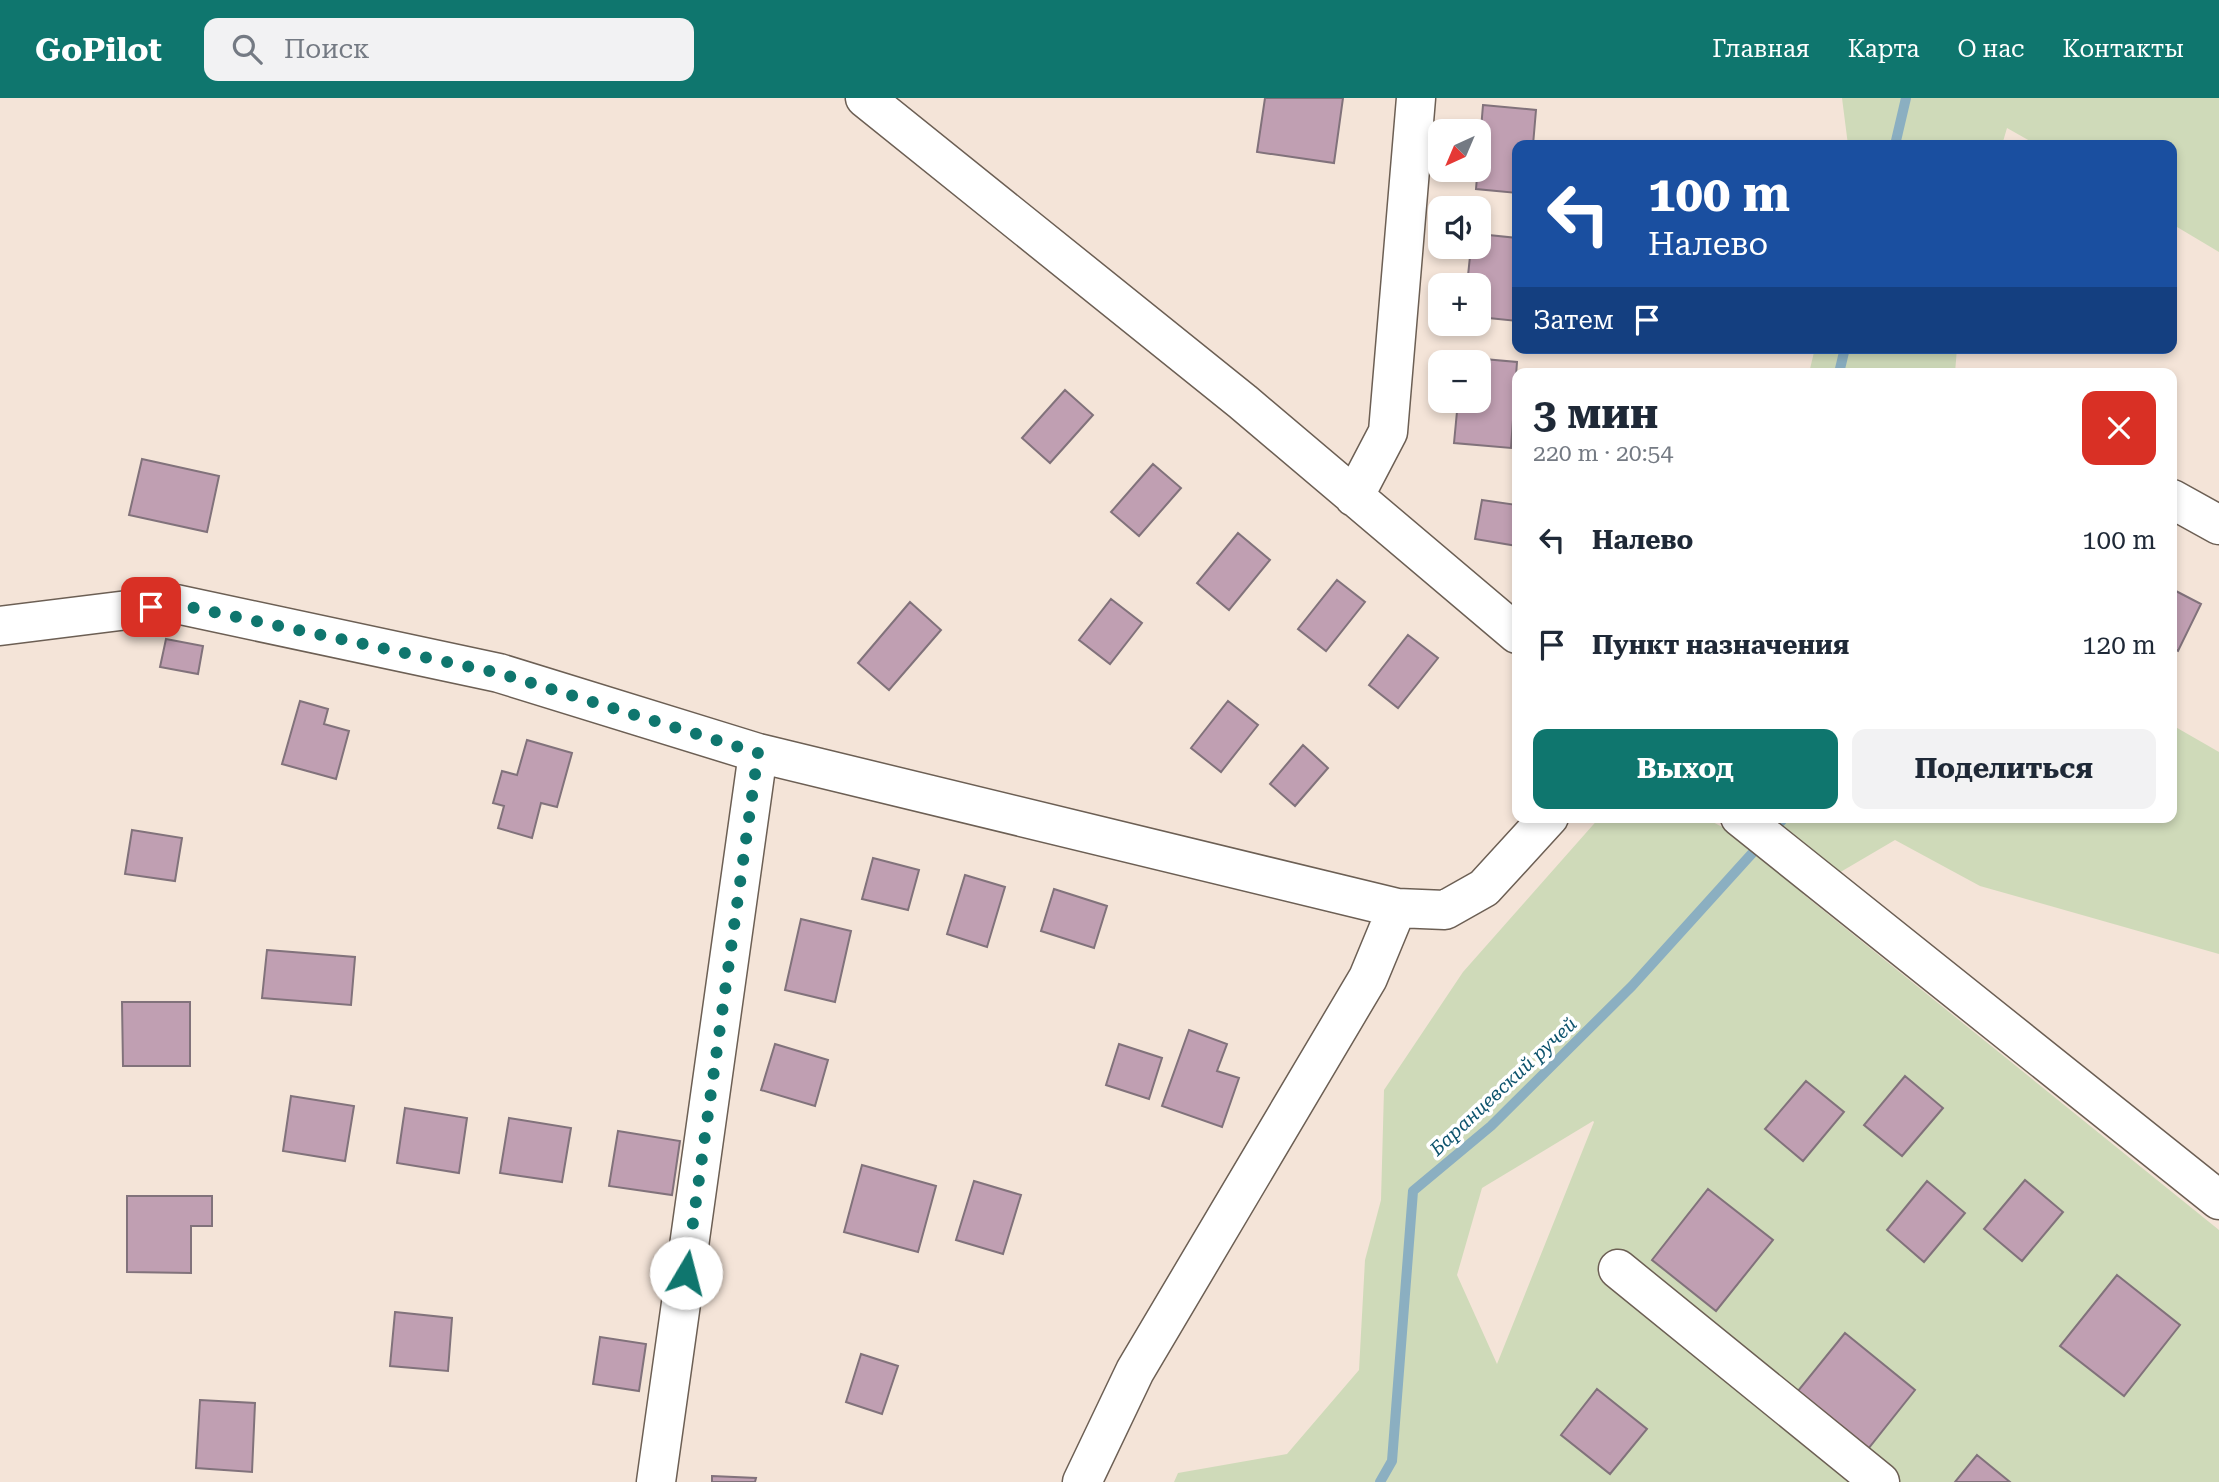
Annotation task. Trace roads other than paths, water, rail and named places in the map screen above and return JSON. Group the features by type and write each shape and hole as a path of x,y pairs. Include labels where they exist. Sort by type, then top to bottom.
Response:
{"lane":[{"path":"865,98 1243,402 1512,631"},
{"path":"1354,497 1388,432 1416,98"},
{"path":"2177,502 2219,525"},
{"path":"0,625 176,604 499,673 758,753 1397,908 1445,910 1484,888 1544,823"},
{"path":"656,1482 758,753"},
{"path":"1748,823 2219,1200"},
{"path":"1082,1482 1135,1371 1368,978 1397,908"},
{"path":"1618,1269 1880,1482"}],"waterway":[{"name":"Баранцевский ручей","path":"1896,140 1906,98"},
{"name":"Баранцевский ручей","path":"1840,368 1844,354"},
{"name":"Баранцевский ручей","path":"1380,1482 1392,1461 1413,1191 1491,1126 1632,986 1780,823"}]}
